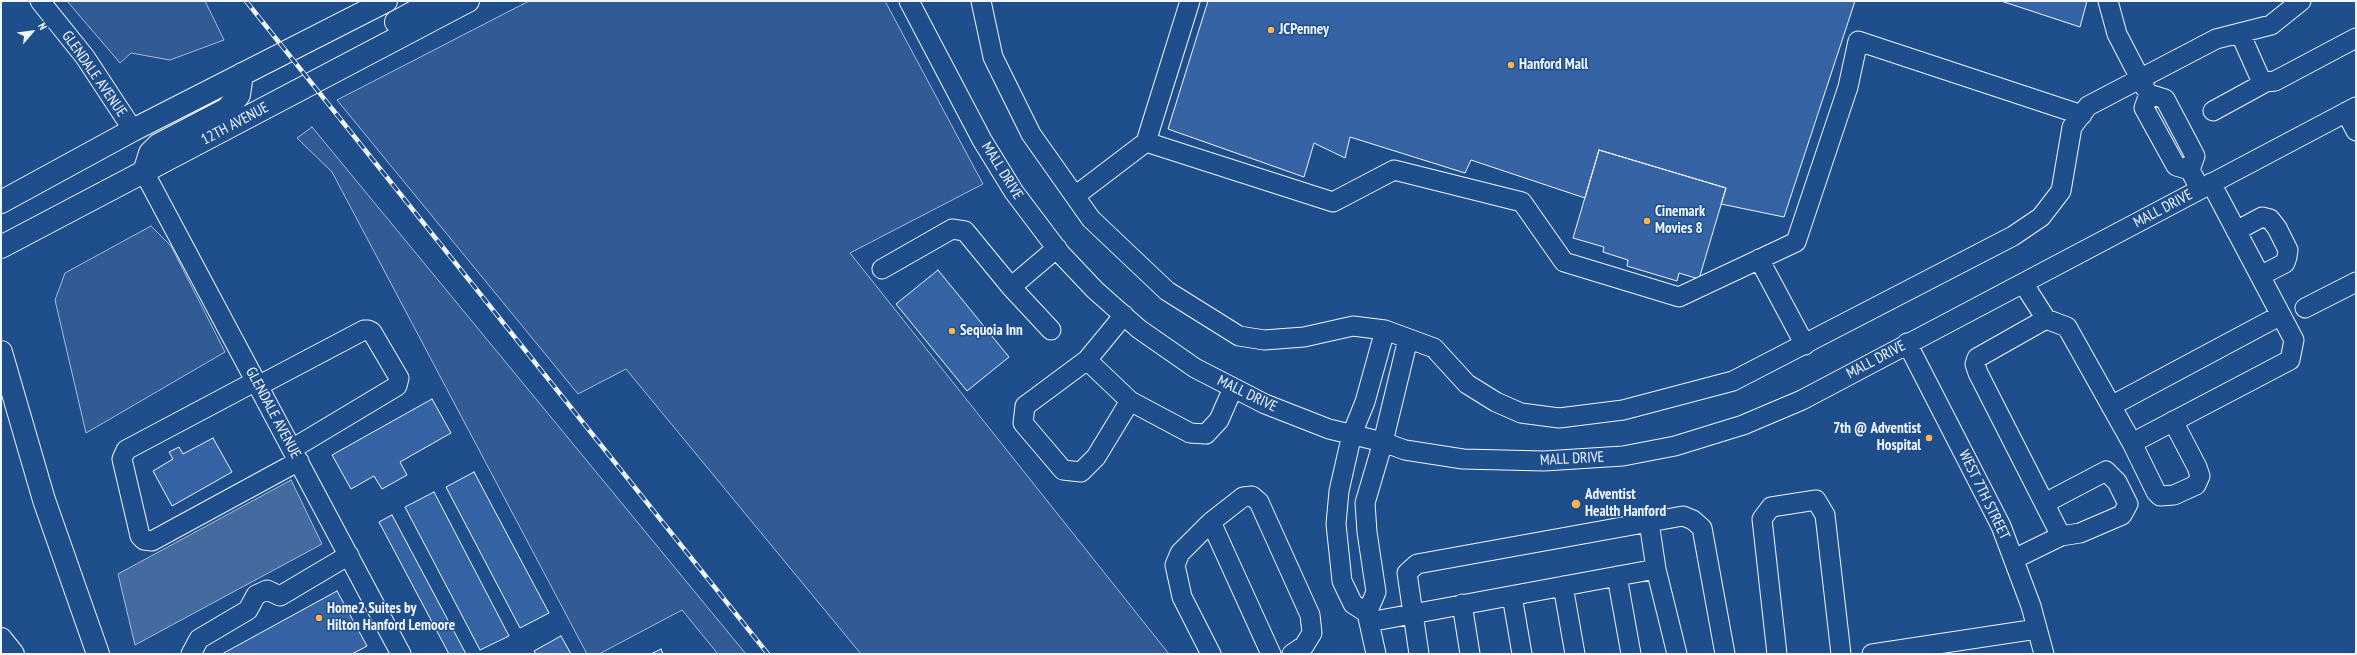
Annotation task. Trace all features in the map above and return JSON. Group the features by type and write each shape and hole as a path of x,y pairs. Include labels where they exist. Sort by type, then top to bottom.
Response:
{"main road":[{"path":"1,202 133,130 386,1"},
{"path":"371,51 383,34 398,20 434,1"},
{"name":"12TH AVENUE","path":"1,247 468,1"},
{"path":"144,172 150,153 158,145 227,109 240,95 242,74"},
{"path":"1,352 44,500 98,654"},
{"path":"1,639 13,654"}],"street":[{"name":"GLENDALE AVENUE","path":"40,1 86,57 133,130"},
{"name":"MALL DRIVE","path":"909,1 998,167 1039,226 1057,248 1096,290 1124,315 1174,354 1233,388 1265,404 1329,429 1352,434 1369,440 1383,442 1405,450 1463,459 1544,460 1623,456 1675,446 1743,425 1802,400 1907,343 2351,110"},
{"path":"981,1 992,57 1031,134 1091,219 1167,291 1239,336 1264,340 1304,337 1353,326 1385,330 1434,348 1467,384 1496,402 1522,413 1559,418 1623,410 1733,381 2013,236 2041,217 2061,191 2072,128 2088,106 2216,39 2271,25 2300,1"},
{"path":"1075,196 1146,142 1190,1"},
{"path":"2108,1 2117,34 2140,78 2149,94 2165,99 2195,156 2190,170 2206,186 2236,231 2294,340 2290,360 2132,443"},
{"path":"2240,33 2260,78 2266,82"},
{"path":"2213,111 2266,82 2275,81 2356,38"},
{"path":"1146,142 1333,202 1394,170 1522,202 1564,262 1679,297 1796,242 1848,87 1858,41 2082,115"},
{"path":"2351,110 2356,131"},
{"name":"GLENDALE AVENUE","path":"144,172 401,654"},
{"path":"2236,231 2262,217 2270,219 2277,228 2288,250 2285,263 2260,276"},
{"path":"882,269 952,229 965,231 1011,287 1051,330"},
{"path":"1011,287 1057,248"},
{"path":"1759,259 1805,344"},
{"path":"2305,308 2356,282"},
{"path":"2023,283 2046,319 2067,326 2132,443 2156,492 2160,496 2174,495 2196,485 2200,476 2197,467 2173,421"},
{"path":"1124,315 1087,360 1025,406 1023,423 1063,470 1081,472 1096,457 1130,401"},
{"path":"2111,406 2281,315"},
{"path":"2046,319 1977,358 1976,364 2061,536"},
{"path":"364,330 372,332 399,378 397,386 295,455 152,541 144,540 140,536 122,459 126,450 257,383 364,330"},
{"path":"1385,330 1365,402 1352,434 1339,491 1336,524 1342,581 1353,604 1368,617 1412,614 1656,569"},
{"path":"1376,654 1368,617 1376,592 1367,532 1365,503 1383,442 1408,339"},
{"name":"WEST 7TH STREET","path":"1907,343 1979,481 2014,559 2044,654"},
{"path":"1087,360 1130,401 1190,433 1206,434 1219,420 1233,388"},
{"path":"2014,559 2061,536 2080,533 2122,514 2128,504 2117,482 2106,471 2045,503"},
{"path":"1211,654 1182,596 1175,565 1180,553 1210,522 1243,497 1252,496 1259,502 1310,615 1312,633 1304,646 1292,654"},
{"path":"1777,654 1762,519 1771,507 1816,500 1825,515 1841,654"},
{"path":"1419,654 1407,573 1417,564 1683,516 1693,520 1702,528 1725,654"},
{"path":"1210,522 1271,654"},
{"path":"1649,522 1656,569 1677,654"},
{"path":"191,654 199,639 248,610 256,595 267,590 280,596 349,555"},
{"path":"1617,576 1631,654"},
{"path":"1563,586 1575,654"},
{"path":"1512,596 1522,654"},
{"path":"1462,604 1470,654"},
{"path":"1879,654 2037,629"}],"shaded area":[{"path":"67,1 205,1 224,40 170,60 131,53 120,63"},
{"path":"529,1 885,1 983,184 850,253 1169,654 861,654 626,369 578,394 337,100"},
{"path":"312,127 746,654 718,654 682,610 599,654 587,654 332,172 297,138"},
{"path":"151,226 171,246 225,352 86,433 55,300 65,273"},
{"path":"291,480 322,544 135,645 118,574"}],"building":[{"name":"Hanford Mall","path":"1208,1 1855,1 1784,217 1721,204 1726,188 1599,150 1585,198 1471,160 1465,173 1350,137 1345,158 1314,143 1304,177 1168,129"},
{"path":"2001,1 2087,1 2080,27"},
{"name":"Cinemark Movies 8","path":"1599,150 1726,188 1699,279 1679,273 1677,281 1627,266 1628,260 1603,252 1604,247 1573,238"},
{"name":"Sequoia Inn","path":"938,270 1009,357 967,391 896,304"},
{"path":"432,399 451,433 400,462 407,475 382,489 374,476 351,489 332,455"},
{"path":"213,438 232,472 172,506 153,471 173,459 169,452 179,447 183,454"},
{"path":"474,472 549,613 520,628 446,487"},
{"path":"434,492 509,636 480,650 405,507"},
{"path":"392,515 466,654 449,654 379,522"},
{"name":"Home2 Suites by Hilton Hanford Lemoore","path":"337,591 367,646 352,654 222,654"},
{"path":"561,636 571,654 536,654 534,651"},
{"path":"661,649 663,654 651,654"}],"railway":[{"path":"246,1 768,654"}],"place":[{"name":"JCPenney","path":"1271,30"},
{"name":"Hanford Mall","path":"1511,65"},
{"name":"Cinemark Movies 8","path":"1647,221"},
{"name":"Sequoia Inn","path":"952,331"},
{"name":"7th @ Adventist Hospital","path":"1929,438"},
{"name":"Adventist Health Hanford","path":"1576,504"},
{"name":"Home2 Suites by Hilton Hanford Lemoore","path":"319,618"}]}
